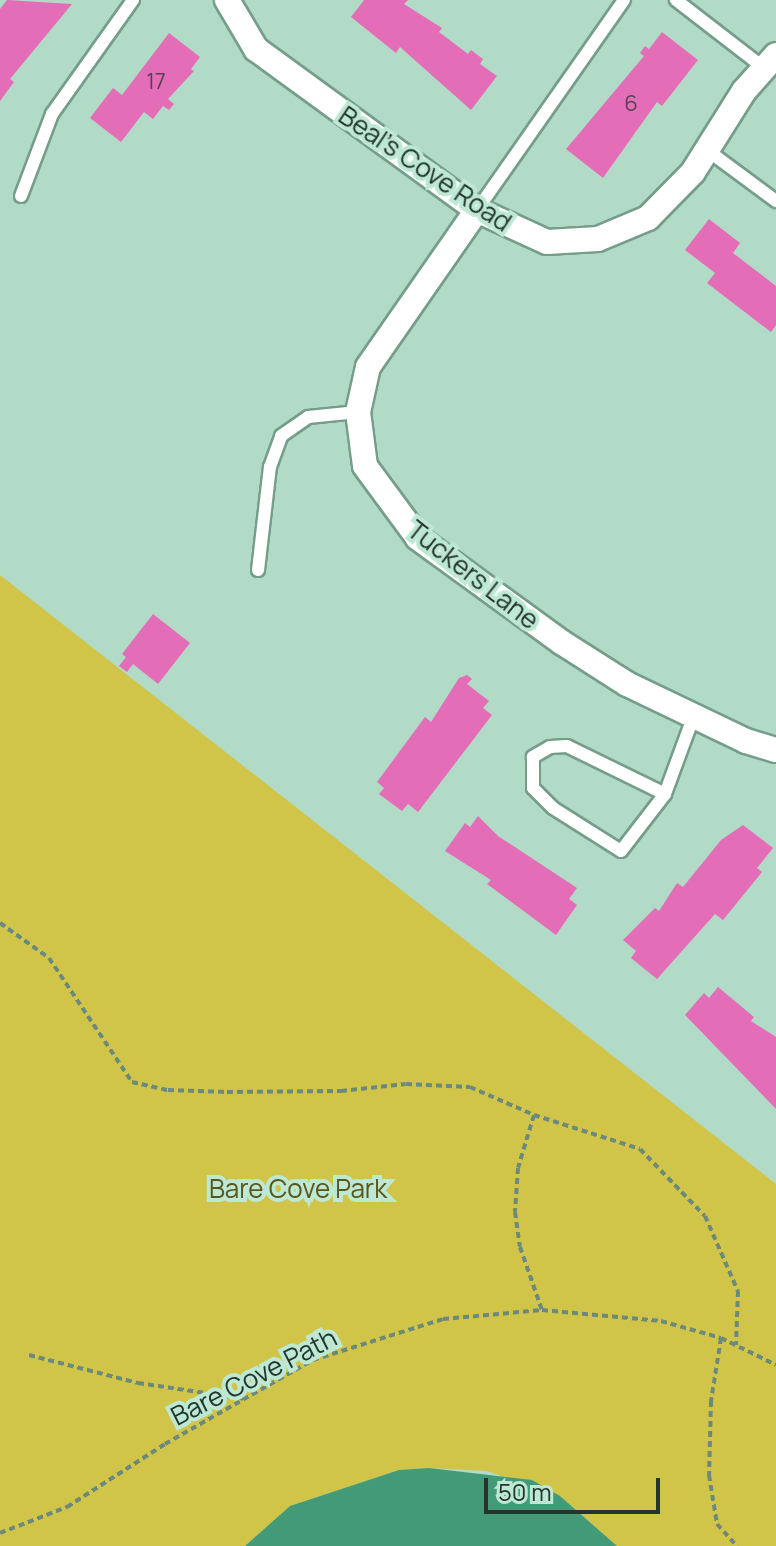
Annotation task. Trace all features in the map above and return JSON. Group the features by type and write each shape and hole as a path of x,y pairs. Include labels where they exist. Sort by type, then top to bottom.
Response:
{"street":[{"name":"Beal's Cove Road","path":"227,0 256,49 477,210 547,242 598,239 648,218 693,172 770,61"},
{"name":"Tuckers Lane","path":"477,210 368,367 358,412 365,466 418,538 561,642 627,684 776,750"}],"lane":[{"path":"21,196 52,114 133,0"},
{"path":"477,210 624,0"},
{"path":"676,0 770,61"},
{"path":"707,150 776,201"},
{"path":"258,570 270,467 281,436 308,417 358,412"},
{"path":"665,794 567,746 550,747 533,757 533,788 553,808 621,851 665,794 694,715"}],"path":[{"path":"0,923 49,958 132,1082 168,1090 227,1092 341,1091 406,1084 470,1087 534,1115 640,1149 697,1207 726,1256 738,1291 736,1345"},
{"path":"534,1115 518,1168 515,1212 520,1247 542,1310"},
{"name":"Bare Cove Path","path":"0,1533 67,1507 313,1360 371,1339 443,1319 542,1310 661,1321 721,1338 775,1363"},
{"path":"721,1338 711,1401 709,1475 717,1524 737,1546"},
{"path":"29,1355 138,1383 246,1399"}],"green space":[{"name":"Bare Cove Park","path":"0,575 776,1184 776,1546 617,1546 560,1496 487,1471 429,1468 399,1470 290,1506 245,1546 0,1546"}],"shaded area":[{"path":"429,1468 532,1480 560,1496 617,1546 245,1546 290,1506 399,1470"}],"building":[{"path":"7,0 72,4 10,79 14,82 0,101 0,9"},
{"path":"364,0 408,0 404,4 442,28 439,32 468,54 471,50 483,59 480,64 497,76 471,110 400,47 396,53 351,17"},
{"path":"662,32 698,60 662,106 657,102 603,178 566,149 644,56 640,53 645,46 649,49"},
{"path":"169,33 200,57 191,69 194,71 168,99 174,104 169,110 163,106 153,119 144,112 121,142 90,118 113,88 122,95"},
{"path":"709,219 740,243 733,253 776,286 776,325 771,332 707,283 715,273 685,250"},
{"path":"153,614 190,643 158,684 133,664 127,672 119,666 126,657 122,654"},
{"path":"467,675 472,679 467,684 489,701 483,708 492,715 418,812 408,804 402,811 379,794 384,788 377,782 425,717 431,722 459,678"},
{"path":"478,816 498,836 577,888 569,899 577,905 556,935 487,884 491,880 445,851 465,823 470,827"},
{"path":"743,825 773,848 757,868 762,872 723,920 715,914 657,979 631,958 636,951 623,940 655,908 659,911 677,883 683,887 721,840"},
{"path":"718,987 754,1017 751,1021 776,1037 776,1109 685,1015 704,993 709,998"}]}
